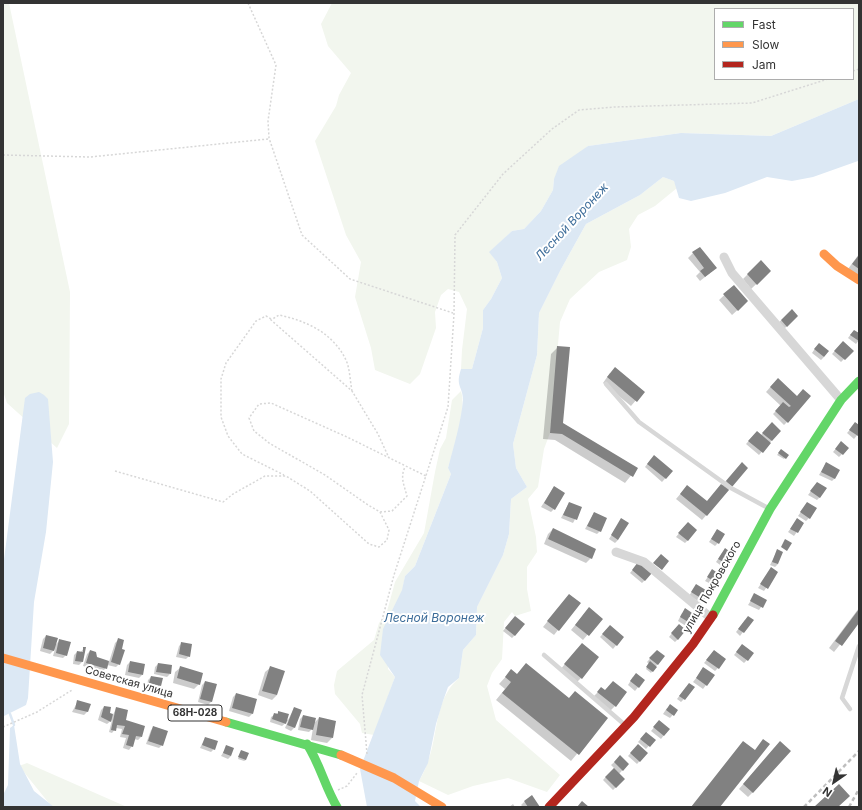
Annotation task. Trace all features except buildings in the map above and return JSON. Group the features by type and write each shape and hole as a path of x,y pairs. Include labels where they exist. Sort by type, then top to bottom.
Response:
{"street":[{"path":"824,254 837,266 859,280"},
{"path":"724,257 732,273 841,400"},
{"name":"улица Покровского","path":"548,807 626,726 693,644 711,618 770,509 841,400 859,380"},
{"path":"616,552 644,562 711,618"},
{"name":"Советская улица","path":"3,658 341,755 389,773 418,790 442,807"},
{"path":"307,744 314,755 328,792 337,807"}],"lane":[{"path":"606,384 639,422 731,488 770,509"},
{"path":"850,709 842,698 859,646"},
{"path":"544,655 626,726"}],"path":[{"path":"248,3 276,65 268,121 269,138 302,235 350,279 454,314"},
{"path":"365,759 367,754 362,695 394,576 448,408 454,314 455,235 503,174 552,129 579,110 622,107 752,103 825,80"},
{"path":"3,154 90,157 269,138"},
{"path":"271,320 279,315 296,318 307,322 323,332 336,344 346,361 352,391"},
{"path":"389,458 378,434 352,391 266,316 256,322 226,363 221,379 221,417 228,436 242,454 286,476 310,491 369,544 379,547 387,540 389,530 380,512 325,475 269,443 254,431 249,418 259,404 271,403 426,476"},
{"path":"380,512 392,511 408,496 402,479 402,473 406,466"},
{"path":"115,471 222,502 265,476 286,476"},
{"path":"3,727 37,712 65,692 77,688"},
{"path":"328,792 347,786 360,769"}],"shaded area":[{"path":"3,3 9,3 70,292 69,424 57,448 7,403 3,391"},
{"path":"332,3 859,3 859,99 771,136 681,133 588,146 554,179 553,190 541,211 524,229 512,231 490,252 497,262 502,278 491,299 483,310 483,328 472,369 461,369 467,309 459,292 448,289 441,295 435,312 436,328 420,374 410,384 375,370 371,348 355,297 361,262 346,235 315,141 336,106 339,95 351,73 328,46 321,24"},
{"path":"663,177 674,181 677,188 655,206 638,215 629,229 631,247 627,260 599,272 570,299 560,322 550,433 544,449 538,487 528,499 536,537 537,552 527,567 527,589 531,611 515,616 512,612 504,622 502,659 492,673 487,686 496,720 560,775 547,792 508,778 473,786 448,795 419,781 431,753 438,719 445,697 459,678 463,650 476,635 477,607 503,555 509,534 511,499 527,487 516,468 513,444 537,355 539,313 586,224 640,195"},
{"path":"461,391 461,419 448,468 451,474 415,566 405,576 388,669 395,677 374,735 362,733 360,724 335,694 334,685 337,671 374,640 379,623 386,615 395,582 424,533 440,449 446,438 452,400"},
{"path":"27,763 127,807 52,807 19,766"}],"water":[{"name":"Лесной Воронеж","path":"859,99 858,161 813,177 792,181 767,177 725,193 691,201 679,198 674,181 663,177 640,195 586,224 539,313 537,355 513,444 516,468 527,487 511,499 509,534 503,555 477,607 476,635 463,650 459,678 448,687 443,701 436,724 428,763 419,781 415,801 421,807 367,807 360,769 395,677 380,655 383,629 402,590 405,576 415,566 451,474 448,468 459,426 463,400 459,383 459,375 461,369 472,369 483,328 483,310 491,299 502,278 497,262 489,252 512,231 524,229 541,211 553,190 554,179 559,166 588,146 681,133 771,136"},
{"path":"39,392 48,399 53,462 46,532 34,602 28,698 26,705 4,716 3,567 25,398 30,394"},
{"path":"14,725 20,764 34,791 54,807 3,807 3,795 8,785 10,728"}],"waterway":[{"path":"10,714 14,725"}],"railway":[{"path":"804,807 859,751"},
{"path":"849,807 859,789"}],"traffic: fast":[{"path":"713,615 770,509 841,400 859,381"},
{"path":"226,722 341,755"},
{"path":"307,744 337,807"}],"traffic: slow":[{"path":"824,254 837,266 859,280"},
{"path":"3,658 226,722"},
{"path":"341,755 394,778 442,807"}],"traffic: jam":[{"path":"549,807 634,717 693,644 713,615"}]}
